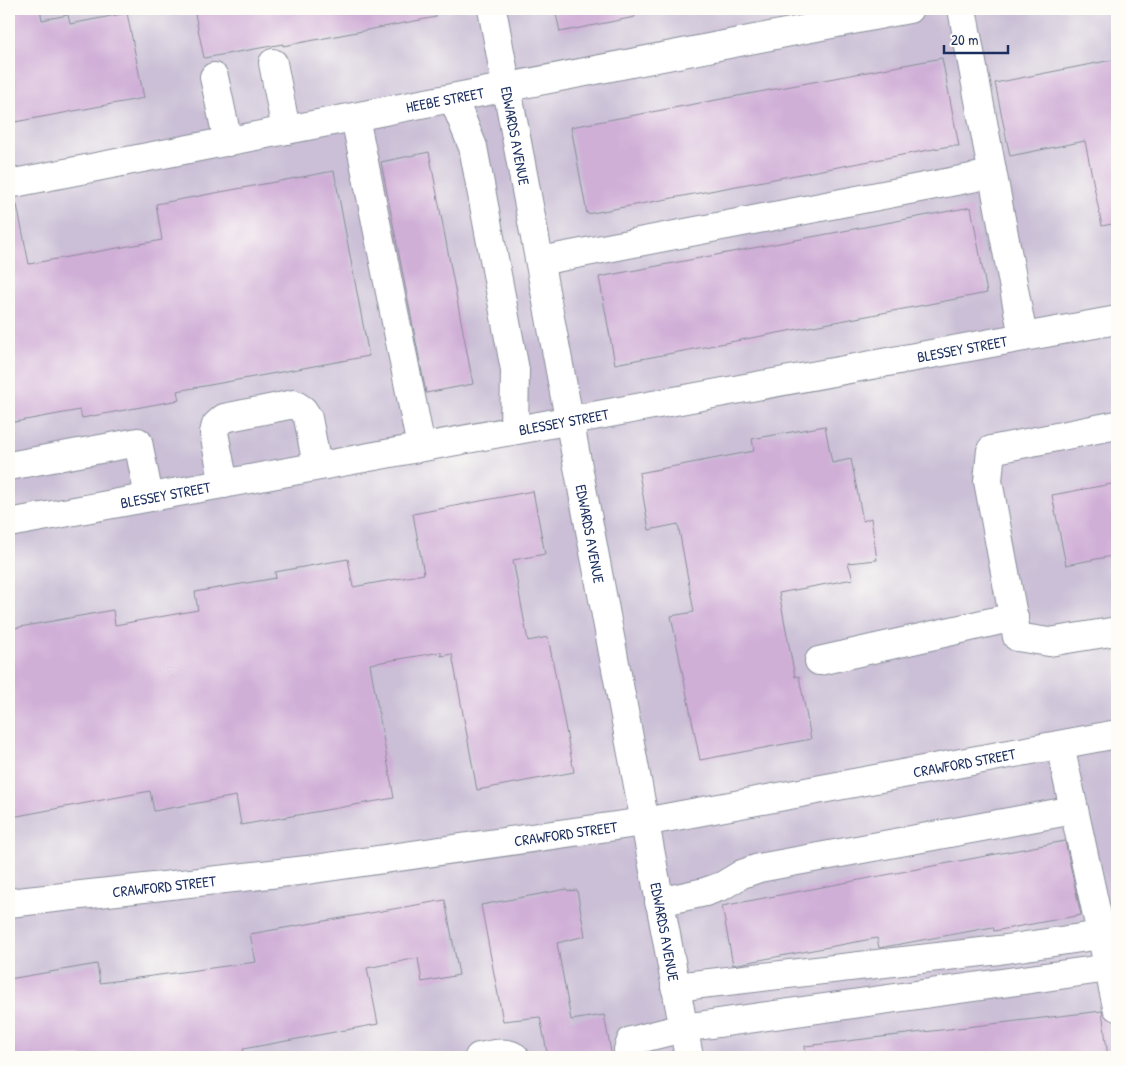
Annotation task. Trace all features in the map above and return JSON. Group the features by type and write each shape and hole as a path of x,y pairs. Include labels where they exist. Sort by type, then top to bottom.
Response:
{"street":[{"name":"EDWARDS AVENUE","path":"492,9 689,1057"},
{"name":"HEEBE STREET","path":"9,184 909,9"},
{"path":"962,9 1023,337"},
{"path":"273,63 286,130"},
{"path":"214,76 228,142"},
{"path":"453,98 473,147 515,370 514,430"},
{"path":"355,117 421,447"},
{"path":"540,262 992,174"},
{"name":"BLESSEY STREET","path":"9,523 1117,320"},
{"path":"224,484 214,433 216,425 224,418 294,404 303,410 308,418 318,466"},
{"path":"1117,426 991,450 988,481 1017,636 1049,642 1117,631"},
{"path":"9,466 138,442 149,497"},
{"path":"819,661 1014,617"},
{"name":"CRAWFORD STREET","path":"9,903 308,870 644,822 1117,734"},
{"path":"1060,745 1117,1007"},
{"path":"659,902 705,892 759,868 1074,810"},
{"path":"675,987 999,950 1102,935"},
{"path":"628,1057 631,1041 683,1028 1109,968"},
{"path":"479,1057 500,1053 515,1057"}],"shaded area":[{"path":"9,9 1117,9 1117,1057 9,1057"}],"building":[{"path":"9,9 40,9 42,20 68,15 70,24 127,13 144,98 15,122 9,85"},
{"path":"194,9 435,9 436,17 283,46 283,44 204,58"},
{"path":"555,9 634,9 635,17 560,32"},
{"path":"942,58 959,146 950,146 587,214 571,127"},
{"path":"1117,59 1117,223 1102,226 1085,141 1010,156 995,83"},
{"path":"429,152 473,384 426,393 381,162"},
{"path":"334,171 369,356 177,391 179,400 82,418 80,410 9,423 9,205 17,205 29,264 162,240 156,204"},
{"path":"971,207 987,293 615,364 599,277"},
{"path":"825,426 832,463 851,459 863,521 871,518 877,560 848,563 853,579 779,593 795,677 799,676 811,739 700,760 671,616 694,612 678,524 649,530 639,473 754,451 752,439"},
{"path":"1117,483 1117,555 1066,565 1052,495"},
{"path":"533,491 545,554 513,560 528,641 548,637 574,772 477,790 452,654 441,656 441,652 370,664 394,798 241,825 236,796 154,811 150,791 12,817 9,801 9,629 113,610 115,625 198,610 195,592 276,578 275,572 348,559 353,587 424,574 413,514"},
{"path":"1065,841 1081,915 994,931 993,927 879,948 877,938 733,965 722,906"},
{"path":"567,889 568,891 577,890 585,936 557,943 571,1020 604,1015 612,1057 548,1057 540,1017 503,1021 481,905"},
{"path":"445,900 459,975 422,982 418,958 367,968 378,1024 243,1049 245,1057 9,1057 9,979 97,964 100,983 256,962 250,934"},
{"path":"1102,1011 1108,1057 806,1057 805,1046"}]}
